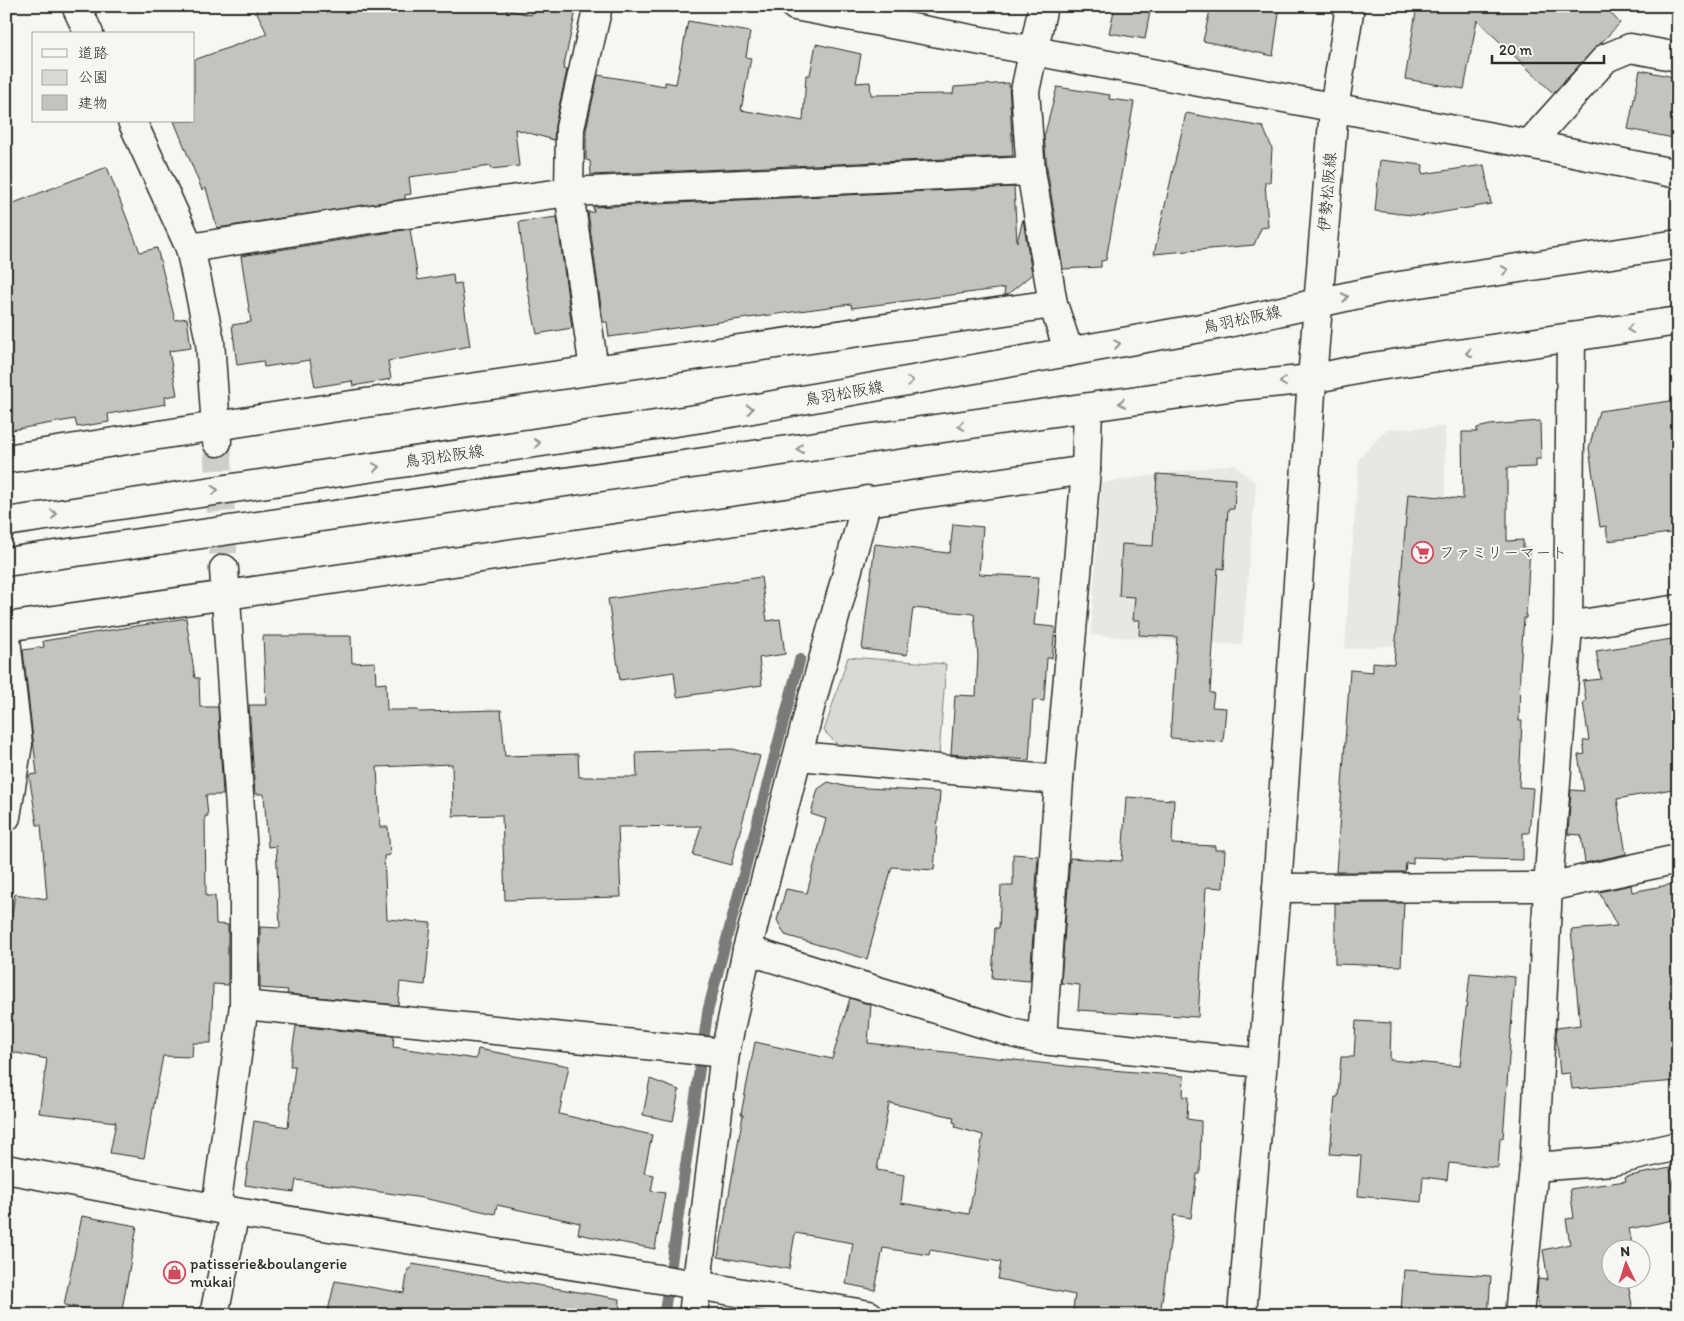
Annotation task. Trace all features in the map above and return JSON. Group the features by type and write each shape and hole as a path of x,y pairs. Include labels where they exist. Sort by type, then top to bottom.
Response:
{"street":[{"path":"76,6 89,32"},
{"path":"594,370 569,192 570,128 598,6"},
{"path":"795,6 1334,109 1530,144 1678,174"},
{"path":"1043,6 1025,91 1031,171 1053,304 1069,352"},
{"name":"伊勢松阪線","path":"1242,1315 1277,888 1317,303 1334,109 1350,6"},
{"path":"1530,144 1606,58 1630,48 1678,57"},
{"path":"132,122 190,248 210,341 217,434"},
{"path":"190,248 364,220 569,192 1031,171"},
{"name":"鳥羽松阪線","path":"6,522 702,418 1223,324 1386,288 1678,244"},
{"path":"6,459 217,434 594,370 1053,304"},
{"path":"6,562 1229,388 1312,379 1365,368 1678,322"},
{"path":"1519,1315 1534,1167 1548,887 1568,626 1571,337"},
{"path":"1042,1040 1059,780 1086,470 1088,408"},
{"path":"6,627 867,500 1086,470"},
{"path":"693,1315 692,1285 721,1053 811,704 867,500"},
{"path":"214,1315 244,1006 244,869 224,569"},
{"path":"1568,626 1678,609"},
{"path":"6,639 18,744 6,817"},
{"path":"799,756 1059,780"},
{"path":"1277,888 1548,887 1678,859"},
{"path":"747,950 1016,1034 1042,1040 1262,1063"},
{"path":"244,1006 721,1053"},
{"path":"1534,1167 1614,1161 1678,1146"},
{"path":"6,1169 225,1210 869,1315"}],"shaded area":[{"path":"1445,427 1445,641 1345,649 1359,459 1387,429"},
{"path":"1234,464 1256,484 1242,645 1091,635 1101,483"}],"green space":[{"path":"848,657 946,664 939,755 840,747 824,731"}],"building":[{"path":"254,6 491,6 531,15 533,6 577,6 563,69 567,70 555,125 554,140 515,129 519,166 491,169 491,166 409,177 411,194 405,195 405,199 217,228 206,188 202,190 174,122 195,122 195,60 267,34"},
{"path":"1115,6 1151,6 1145,39 1109,33"},
{"path":"1211,6 1280,6 1273,56 1203,41"},
{"path":"1417,6 1604,6 1620,23 1553,93 1477,20 1464,89 1405,79"},
{"path":"688,21 750,32 746,57 751,58 741,110 803,121 806,75 810,75 816,44 861,54 856,83 870,82 871,95 953,94 954,87 1009,83 1013,156 591,175 590,161 586,160 586,130 598,75 665,86 665,82 676,84"},
{"path":"1640,70 1678,78 1678,139 1628,129"},
{"path":"1057,87 1110,95 1109,99 1134,102 1106,260 1101,261 1101,267 1063,269 1047,169 1044,137"},
{"path":"1186,113 1263,127 1272,148 1270,182 1265,182 1268,227 1261,228 1254,245 1154,254"},
{"path":"1380,160 1423,165 1422,174 1484,165 1491,204 1421,216 1375,211"},
{"path":"107,167 140,252 157,248 175,320 187,318 191,348 169,351 177,395 165,397 166,404 108,414 109,422 77,427 75,419 6,431 6,206"},
{"path":"1014,187 1017,242 1023,219 1032,274 1007,295 1004,295 1005,288 852,308 851,304 609,337 607,322 603,322 588,212 594,212 593,207"},
{"path":"557,217 572,328 537,334 526,281 519,222"},
{"path":"410,229 418,280 453,274 454,284 461,283 470,346 388,361 391,379 353,386 352,381 315,387 310,360 264,367 263,361 237,365 232,325 251,322 241,256"},
{"path":"1678,400 1678,532 1608,541 1606,526 1600,527 1589,448 1599,411"},
{"path":"1540,421 1541,459 1536,459 1536,467 1507,468 1507,541 1523,540 1523,548 1530,548 1526,618 1524,618 1520,669 1519,721 1522,721 1519,787 1533,788 1529,833 1523,833 1523,860 1413,857 1413,864 1406,863 1405,872 1336,872 1350,670 1373,672 1373,662 1394,664 1408,494 1463,499 1462,432 1477,432 1477,428 1490,425"},
{"path":"1157,474 1236,479 1234,509 1228,509 1224,569 1218,568 1210,693 1214,693 1212,707 1226,708 1223,742 1170,738 1177,637 1139,635 1140,620 1133,620 1135,597 1119,596 1122,544 1153,546"},
{"path":"953,524 983,527 979,574 1039,577 1034,625 1055,627 1052,658 1047,658 1044,701 1033,700 1029,760 951,754 955,695 976,696 978,656 974,614 913,608 907,655 862,649 875,544 948,553 950,552"},
{"path":"761,577 767,621 780,619 785,654 759,658 762,685 677,697 674,672 620,680 608,599"},
{"path":"186,618 195,678 199,678 200,707 218,707 223,795 206,795 208,816 205,816 206,896 215,896 216,924 228,925 228,985 213,984 211,1043 193,1043 192,1057 163,1056 144,1158 110,1153 116,1122 39,1113 47,1059 6,1051 6,954 15,894 47,899 41,825 37,825 29,775 37,774 23,650 44,647 43,641"},
{"path":"263,636 351,636 352,663 375,662 376,684 386,683 387,710 418,710 419,712 501,710 505,756 578,754 579,777 637,777 636,752 733,749 760,756 731,865 693,855 701,826 618,827 621,897 505,900 502,815 453,816 452,764 377,767 380,827 388,827 390,855 384,856 387,919 431,923 425,985 400,982 398,1005 287,994 288,990 260,988 260,927 280,928 276,846 268,847 264,794 255,794 249,705 266,705"},
{"path":"1678,638 1678,788 1617,799 1626,854 1585,863 1581,835 1568,834 1571,790 1584,791 1578,755 1585,754 1583,741 1589,740 1583,702 1586,701 1583,681 1601,679 1596,651"},
{"path":"828,782 848,787 940,792 934,870 892,867 867,959 785,935 777,920 786,889 807,893 826,819 811,814 818,789"},
{"path":"1126,797 1174,800 1172,844 1215,846 1215,850 1225,850 1223,888 1206,887 1198,1017 1078,1010 1080,985 1061,983 1070,858 1122,861"},
{"path":"1013,854 1038,856 1030,981 992,978 995,928 999,928 1001,886 1013,886"},
{"path":"1678,883 1678,1081 1572,1089 1570,1073 1560,1074 1556,1034 1557,1028 1580,1025 1571,930 1617,926 1599,892 1631,885 1632,892"},
{"path":"1335,903 1404,903 1401,966 1335,964"},
{"path":"1470,973 1515,977 1503,1138 1500,1138 1498,1168 1449,1163 1447,1180 1423,1177 1421,1202 1358,1196 1361,1156 1330,1154 1335,1097 1338,1097 1341,1057 1354,1057 1356,1021 1391,1023 1390,1060 1460,1066"},
{"path":"850,998 871,1005 868,1043 1075,1067 1184,1076 1183,1097 1188,1097 1187,1119 1201,1121 1200,1174 1197,1174 1191,1218 1174,1215 1160,1315 1072,1315 1075,1295 998,1279 1001,1262 930,1250 929,1255 883,1248 875,1290 846,1284 853,1243 795,1233 789,1269 718,1257 743,1115 741,1114 755,1042 832,1059","holes":["889,1103 954,1117 955,1127 983,1135 969,1214 901,1203 904,1175 877,1170"]},
{"path":"296,1026 394,1036 393,1047 476,1059 478,1049 569,1066 559,1114 652,1135 644,1173 654,1175 651,1191 665,1193 655,1249 578,1234 580,1223 497,1205 495,1214 423,1198 296,1180 294,1192 245,1185 254,1121 288,1127 295,1066 290,1066"},
{"path":"650,1079 679,1090 673,1121 643,1115"},
{"path":"1670,1168 1678,1206 1678,1219 1629,1229 1631,1238 1602,1238 1602,1288 1629,1288 1634,1315 1540,1315 1537,1295 1538,1279 1548,1280 1543,1250 1570,1244 1566,1219 1574,1218 1570,1189 1626,1181 1625,1177"},
{"path":"82,1216 137,1226 121,1315 64,1305"},
{"path":"412,1264 620,1299 619,1315 327,1315 335,1281 404,1293 408,1269 411,1269"},
{"path":"1404,1270 1491,1276 1488,1315 1401,1311"}],"waterway":[{"path":"664,1315 708,1010 800,659"}],"tunnel":[{"path":"217,442 224,569"}],"place":[{"name":"ファミリーマート","path":"1423,552"},
{"name":"patisserie&boulangerie mukai","path":"174,1272"}]}
